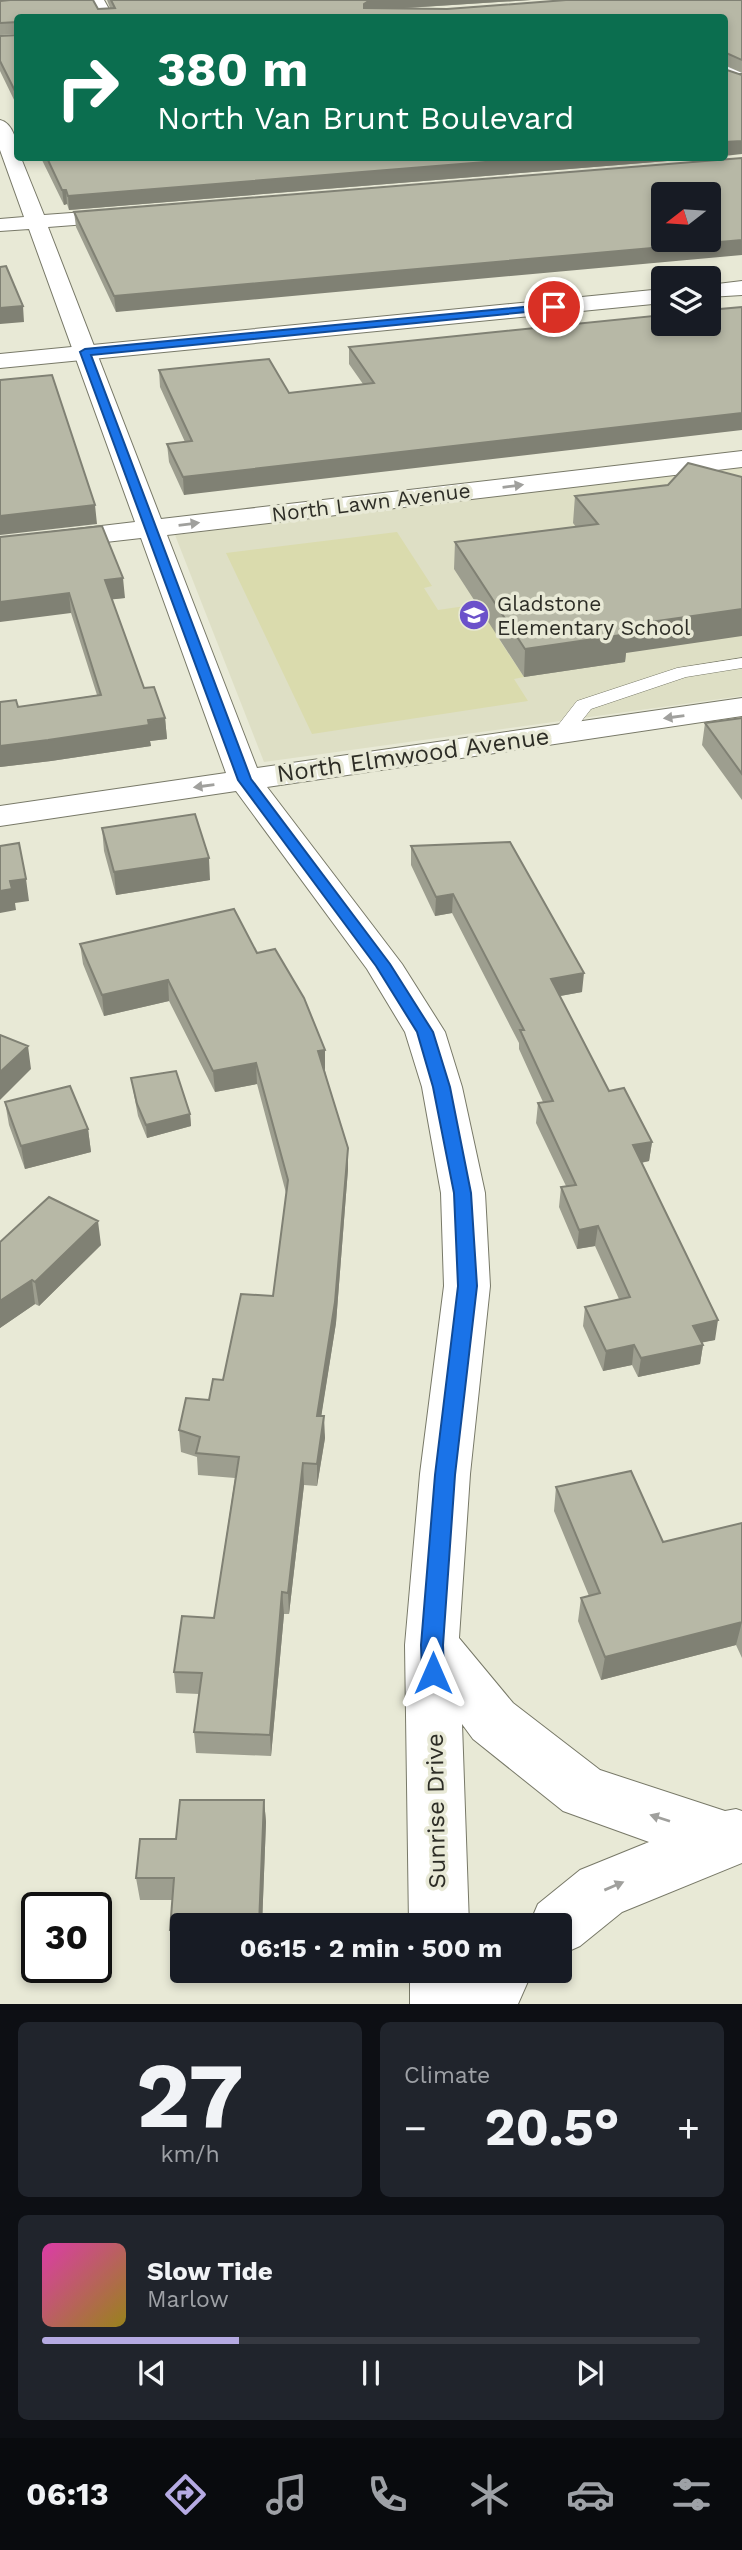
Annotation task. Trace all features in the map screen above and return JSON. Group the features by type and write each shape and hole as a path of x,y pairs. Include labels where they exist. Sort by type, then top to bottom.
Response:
{"street":[{"name":"Sunrise Drive","path":"0,124 245,780 383,964 425,1032 442,1087 463,1193 467,1286 445,1475 432,1645 439,1913"},
{"path":"0,225 142,213"},
{"path":"721,290 742,288"},
{"path":"0,360 651,297"},
{"name":"North Lawn Avenue","path":"0,546 742,459"},
{"name":"North Elmwood Avenue","path":"0,816 742,707"},
{"path":"432,1645 493,1721 583,1792 734,1838"},
{"path":"572,1914 600,1891 734,1838"},
{"path":"440,1983 441,2004"},
{"path":"484,2004 496,1983"}],"lane":[{"path":"562,733 584,705 683,672 742,663"}],"shaded area":[{"name":"Gladstone Elementary School","path":"742,467 742,696 264,762 175,535"}],"green space":[{"path":"397,532 432,586 424,588 438,610 493,602 500,641 524,677 514,679 528,701 312,734 226,553"}],"building":[{"path":"93,0 98,9 115,8 111,0 370,0 364,4 364,8 447,9 566,0 742,0 742,60 728,54 728,14 14,14 14,22 0,23 0,1"},
{"path":"14,35 14,89 0,61 0,36"},
{"path":"728,70 742,75 742,141 728,142"},
{"path":"742,158 742,240 721,242 721,182 651,182 651,248 114,296 74,212"},
{"path":"48,161 497,161 68,196 66,190 62,190"},
{"path":"6,266 23,306 0,308 0,267"},
{"path":"742,307 742,413 183,477 167,444 192,441 159,370 269,359 289,393 374,383 349,347 651,316 651,336 721,336 721,309"},
{"path":"52,375 95,505 0,516 0,380"},
{"path":"688,463 742,477 742,609 622,626 628,634 525,649 455,542 598,524 575,496 668,485"},
{"path":"102,526 123,578 105,580 144,688 154,687 165,718 148,720 149,725 0,746 0,702 16,700 18,707 101,695 69,593 0,602 0,537"},
{"path":"742,718 742,774 705,723"},
{"path":"195,814 209,858 114,872 102,828"},
{"path":"510,842 584,973 551,979 609,1091 624,1088 652,1142 633,1145 718,1320 693,1326 703,1345 641,1358 634,1345 606,1351 585,1307 630,1297 598,1226 579,1230 561,1187 576,1185 538,1103 553,1101 520,1030 524,1030 453,894 436,897 411,846"},
{"path":"19,843 26,879 10,881 12,889 0,891 0,846"},
{"path":"234,909 257,953 275,949 304,998 325,1050 318,1051 348,1148 335,1302 317,1416 324,1416 317,1464 303,1463 288,1593 282,1592 270,1735 194,1732 202,1673 174,1672 182,1616 214,1618 239,1457 196,1453 200,1437 179,1430 186,1398 209,1400 213,1379 223,1380 241,1294 273,1296 288,1180 256,1063 213,1071 168,980 102,995 80,944"},
{"path":"0,1035 28,1046 0,1072"},
{"path":"176,1071 190,1114 146,1125 137,1104 131,1078"},
{"path":"70,1086 88,1129 21,1146 5,1102"},
{"path":"49,1197 98,1221 35,1282 32,1280 0,1301 0,1242"},
{"path":"631,1471 663,1542 742,1523 742,1622 605,1657 581,1598 600,1593 556,1487"},
{"path":"180,1800 264,1800 259,1913 171,1913 174,1878 136,1878 140,1839 176,1839"}],"place":[{"name":"Gladstone Elementary School","path":"474,615"}],"route":[{"path":"433,1673 432,1645 445,1475 467,1286 463,1193 442,1087 425,1032 383,964 245,780 85,352 554,307"}]}
